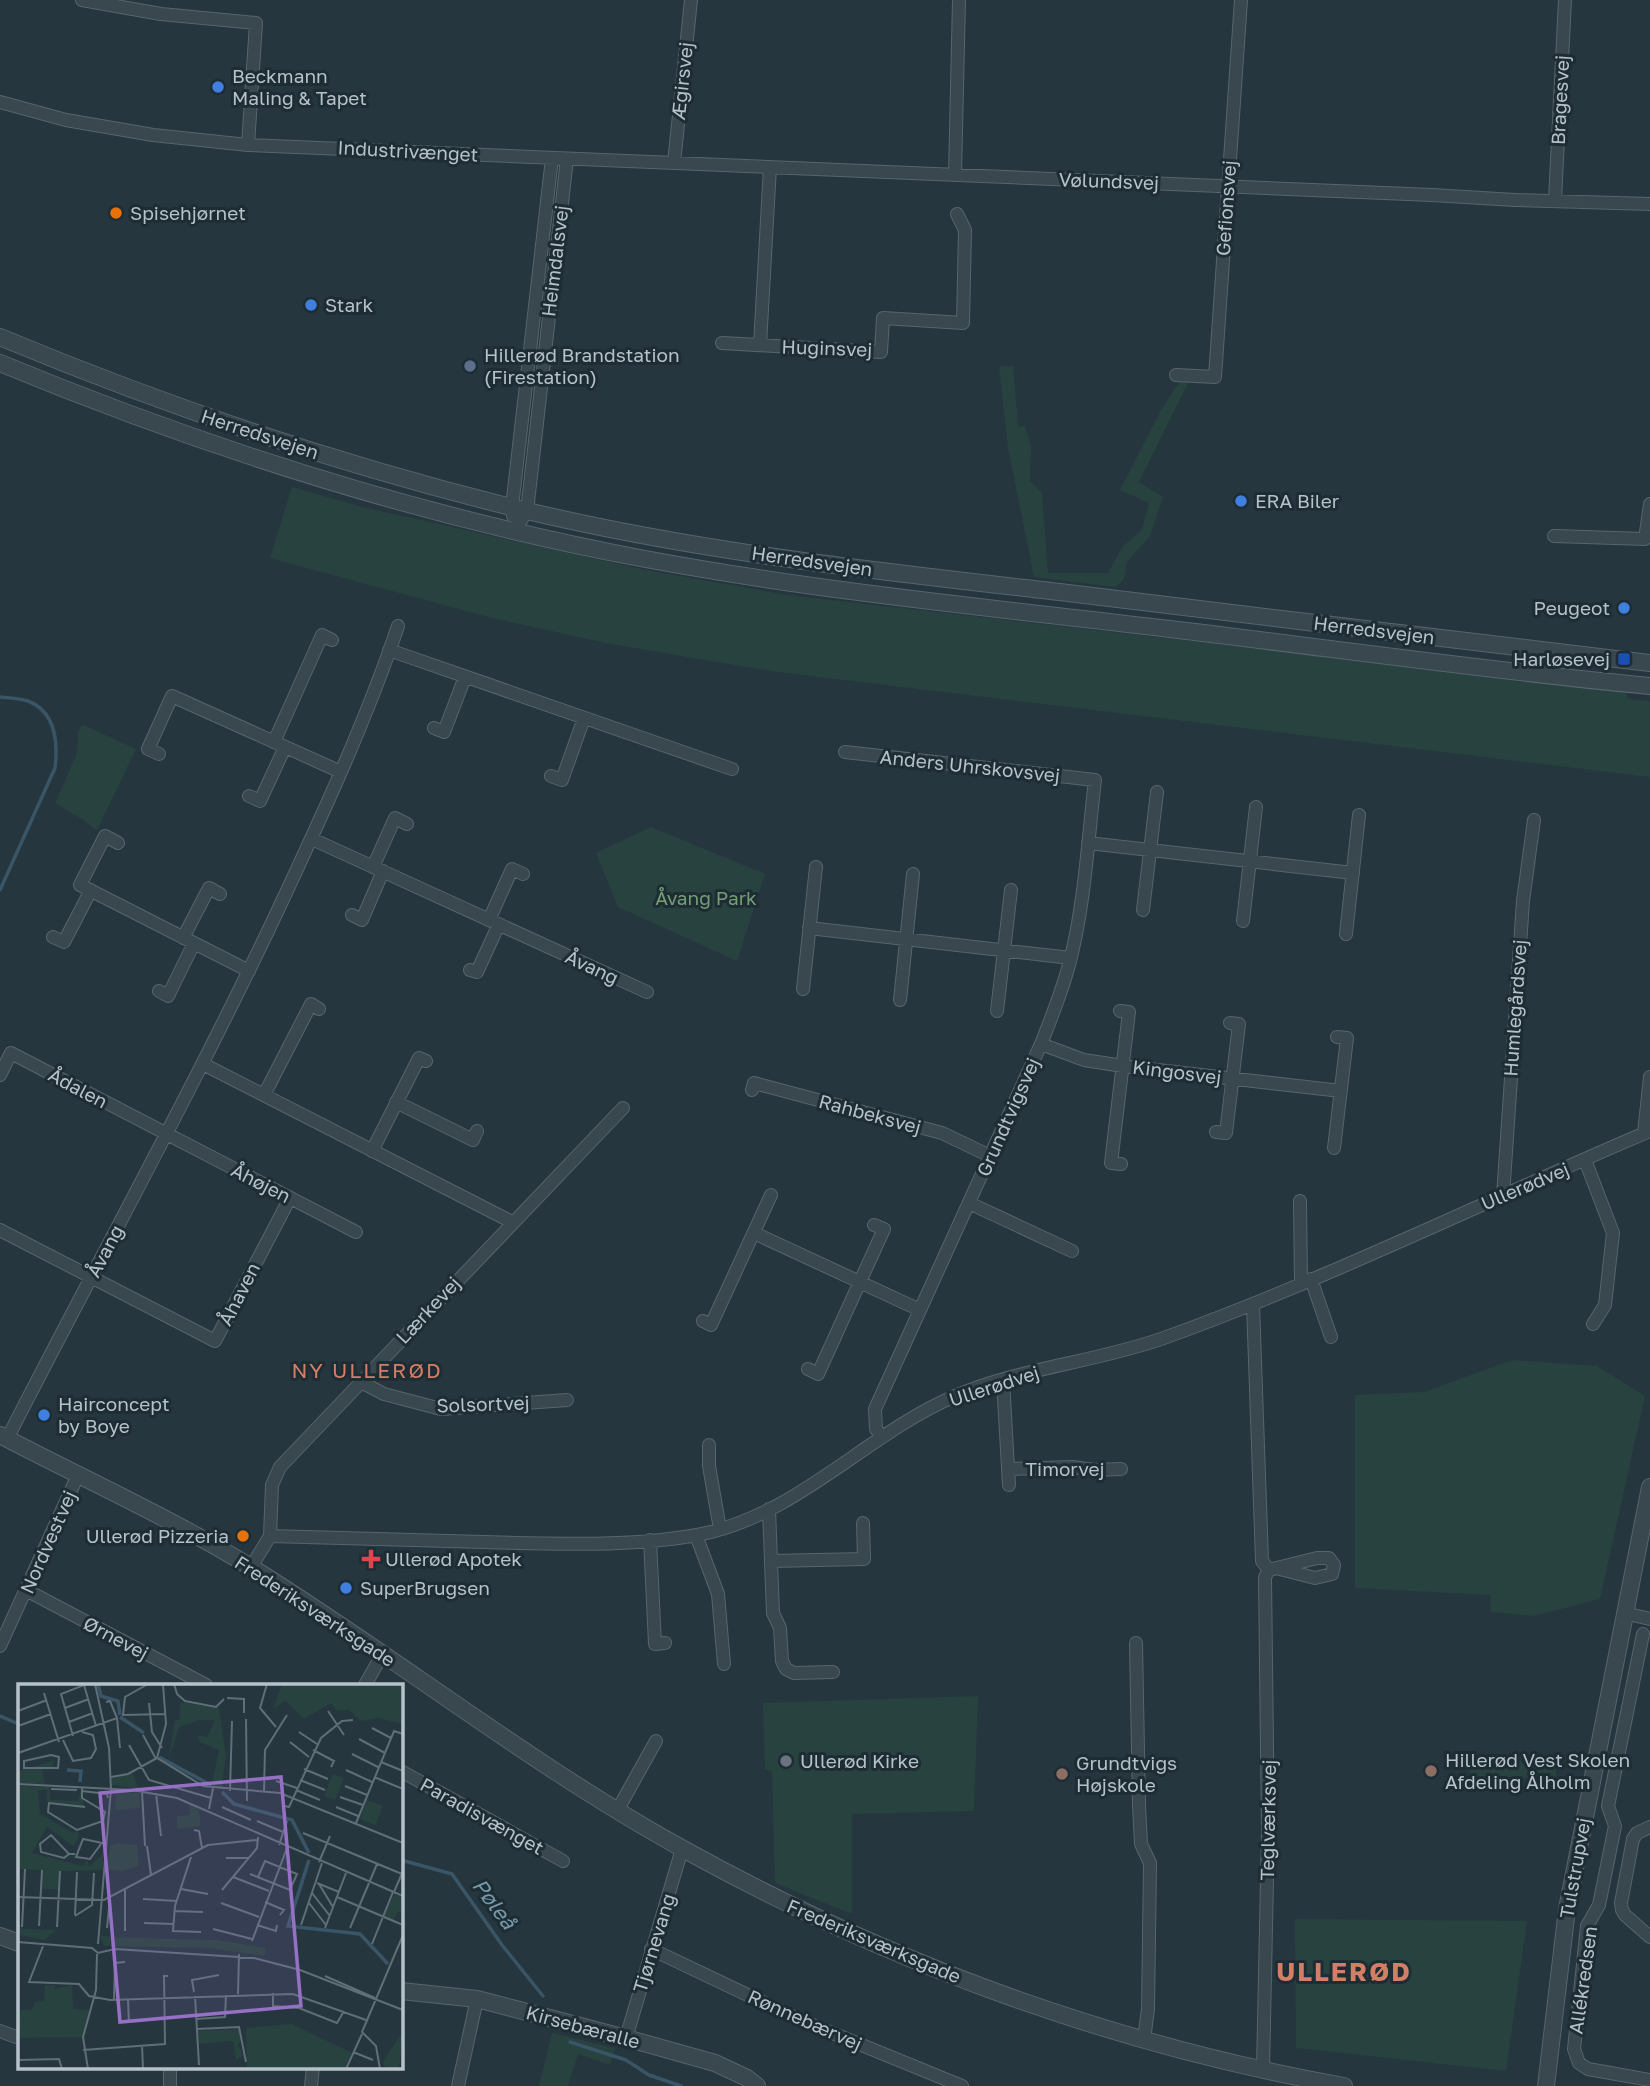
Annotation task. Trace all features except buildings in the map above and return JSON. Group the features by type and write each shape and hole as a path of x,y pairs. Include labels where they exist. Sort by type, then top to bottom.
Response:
{"street":[{"path":"82,0 161,14 256,23 248,145"},
{"name":"Ægirsvej","path":"674,163 691,0"},
{"path":"955,175 959,0"},
{"name":"Gefionsvej","path":"1176,375 1215,377 1241,0"},
{"name":"Bragesvej","path":"1555,200 1565,0"},
{"name":"Industrivænget","path":"0,102 66,120 153,135 248,145 567,159"},
{"name":"Heimdalsvej","path":"519,509 552,158"},
{"name":"Vølundsvej","path":"567,159 1650,204"},
{"name":"Heimdalsvej","path":"515,530 567,159"},
{"name":"Huginsvej","path":"760,345 770,167"},
{"name":"Huginsvej","path":"722,343 881,352 883,318 963,323 965,230 957,214"},
{"name":"Herredsvejen","path":"0,337 92,375 220,422 393,476 519,509 679,541 837,566 1650,663"},
{"name":"Herredsvejen","path":"0,363 111,409 288,470 422,508 638,558 782,582 1650,686"},
{"path":"1554,536 1646,539 1650,503"},
{"name":"Åvang","path":"4,1437 204,1064 312,839 398,626"},
{"path":"249,796 260,801 279,744 322,635 332,640"},
{"path":"390,650 732,769"},
{"path":"433,728 444,732 465,677"},
{"path":"159,754 148,749 172,696 341,772"},
{"path":"551,776 562,780 584,718"},
{"name":"Anders Uhrskovsvej","path":"845,752 1095,780"},
{"name":"Grundtvigsvej","path":"882,1437 876,1429 875,1409 1041,1044 1071,958 1079,917 1095,780"},
{"path":"1143,910 1157,792"},
{"path":"1243,921 1256,807"},
{"path":"1346,934 1359,816"},
{"path":"352,915 362,920 395,818 407,824"},
{"name":"Humlegårdsvej","path":"1503,1196 1522,901 1534,820"},
{"path":"118,843 106,836 80,885 249,971"},
{"name":"Åvang","path":"312,839 647,992"},
{"path":"1088,843 1353,873"},
{"path":"803,989 816,867"},
{"path":"470,970 477,972 512,869 523,874"},
{"path":"900,1000 913,874"},
{"path":"159,991 168,996 209,888 220,894"},
{"path":"53,937 64,942 91,890"},
{"path":"997,1011 1011,890"},
{"path":"809,928 1071,958"},
{"path":"264,1095 311,1004 319,1009"},
{"name":"Kingosvej","path":"1120,1011 1129,1012 1111,1163 1121,1164"},
{"name":"Kingosvej","path":"1216,1132 1226,1133 1239,1024 1230,1023"},
{"path":"1334,1148 1347,1038 1337,1037"},
{"name":"Kingosvej","path":"1041,1044 1084,1059 1123,1066 1341,1091"},
{"name":"Ådalen","path":"0,1075 11,1053 166,1134"},
{"path":"372,1151 419,1058 426,1061"},
{"path":"204,1064 512,1222"},
{"path":"1647,1132 1650,1077"},
{"name":"Rahbeksvej","path":"752,1090 754,1083 942,1133 990,1156"},
{"path":"396,1102 472,1140 477,1131"},
{"name":"Lærkevej","path":"251,1567 270,1536 272,1485 280,1467 623,1108"},
{"name":"Ullerødvej","path":"270,1536 560,1544 650,1540 696,1535 720,1529 742,1522 796,1495 882,1437 926,1410 958,1395 1003,1380 1156,1340 1253,1304 1647,1132"},
{"name":"Åhøjen","path":"166,1134 356,1232"},
{"name":"Ullerødvej","path":"1585,1160 1613,1233 1605,1306 1593,1324"},
{"path":"703,1321 711,1325 771,1195"},
{"name":"Åhaven","path":"91,1277 215,1341 290,1198"},
{"path":"1300,1201 1306,1281 1331,1337"},
{"path":"969,1203 1072,1251"},
{"path":"808,1369 818,1374 860,1282 884,1229 874,1224"},
{"path":"0,1230 91,1277"},
{"path":"754,1233 920,1310"},
{"name":"Teglværksvej","path":"1253,1304 1262,1561 1275,1570 1265,1577 1268,1832 1264,2070"},
{"name":"Timorvej","path":"1003,1380 1009,1485"},
{"name":"Solsortvej","path":"361,1381 384,1394 441,1409 567,1400"},
{"name":"Frederiksværksgade","path":"4,1437 251,1567 579,1789 682,1849 794,1907 959,1978 1043,2008 1144,2040 1264,2070 1344,2086"},
{"path":"709,1446 709,1466 720,1529"},
{"name":"Timorvej","path":"1009,1469 1121,1469"},
{"name":"Nordvestvej","path":"0,1646 78,1475"},
{"name":"Tulstrupvej","path":"1546,2086 1567,1909 1650,1487"},
{"path":"769,1509 773,1613 780,1628 782,1661 786,1669 794,1673 833,1672"},
{"path":"771,1561 864,1559 863,1523"},
{"path":"696,1535 718,1594 724,1664"},
{"path":"650,1540 655,1644 665,1643"},
{"name":"Ørnevej","path":"26,1590 204,1684"},
{"path":"1624,1613 1650,1619"},
{"name":"Allékredsen","path":"1643,1634 1608,1806 1615,1826 1599,1905 1587,1926 1574,2049 1579,2063 1588,2069 1650,2080"},
{"path":"1136,1643 1139,1805 1142,1844 1150,1863 1148,2009 1144,2040"},
{"path":"366,1684 382,1655"},
{"path":"617,1811 656,1741"},
{"name":"Paradisvænget","path":"402,1773 564,1861"},
{"name":"Allékredsen","path":"1650,1827 1642,1829 1633,1839 1622,1909 1625,1915 1650,1937"},
{"name":"Tjørnevang","path":"626,2038 682,1849"},
{"path":"1607,1866 1627,1870"},
{"path":"0,1936 18,1943"},
{"name":"Rønnebærvej","path":"651,1949 798,2019 962,2086"},
{"name":"Kirsebæralle","path":"402,1991 477,1998 715,2063 747,2078 757,2086"},
{"path":"458,2086 477,1998"},
{"path":"0,2031 18,2038"},
{"path":"170,2068 170,2086"},
{"path":"311,2086 313,2068"}],"green space":[{"path":"999,366 1013,366 1018,426 1025,427 1031,446 1030,481 1042,493 1048,573 1108,573 1123,546 1142,530 1149,503 1120,490 1161,410 1180,381 1188,383 1139,482 1163,497 1150,536 1127,562 1124,579 1115,587 1034,577 1008,448"},
{"path":"292,487 362,507 641,569 788,595 1605,688 1627,694 1627,698 1650,701 1650,777 778,672 606,643 488,617 270,558"},
{"path":"83,725 136,749 97,830 55,803 77,753 78,731"},
{"name":"Åvang Park","path":"651,827 765,874 737,961 618,907 596,853"},
{"path":"1512,1360 1597,1366 1645,1396 1600,1599 1534,1616 1491,1612 1490,1595 1355,1588 1355,1395 1424,1392"},
{"path":"978,1696 974,1811 852,1814 852,1914 775,1883 772,1771 765,1769 763,1703"},
{"path":"1470,1757 1481,1757 1482,1767 1496,1767 1508,1760 1520,1760 1523,1764 1556,1761 1556,1775 1553,1778 1470,1777"},
{"path":"1295,1919 1527,1921 1506,2071 1296,2048"},
{"path":"552,2033 615,2048 610,2065 578,2054 568,2086 539,2086"}],"waterway":[{"name":"Pøleå","path":"0,697 25,700 37,706 50,720 56,749 55,768 0,890"},
{"name":"Pøleå","path":"0,1716 18,1724"},
{"name":"Pøleå","path":"402,1860 452,1874 502,1945 543,1996"},
{"name":"Pøleå","path":"570,2042 626,2060 649,2075 681,2086"}],"place":[{"name":"Beckmann Maling & Tapet","path":"218,87"},
{"name":"Spisehjørnet","path":"116,213"},
{"name":"Stark","path":"311,305"},
{"name":"Hillerød Brandstation (Firestation)","path":"470,366"},
{"name":"ERA Biler","path":"1241,501"},
{"name":"Peugeot","path":"1624,608"},
{"name":"Harløsevej","path":"1624,659"},
{"name":"Hairconcept by Boye","path":"44,1415"},
{"name":"Ullerød Pizzeria","path":"243,1536"},
{"name":"Ullerød Apotek","path":"371,1559"},
{"name":"SuperBrugsen","path":"346,1588"},
{"name":"Ullerød Kirke","path":"786,1761"},
{"name":"Hillerød Vest Skolen Afdeling Ålholm","path":"1431,1771"},
{"name":"Grundtvigs Højskole","path":"1062,1774"}],"district":[{"name":"NY ULLERØD","path":"367,1371"},
{"name":"ULLERØD","path":"1344,1972"}]}
